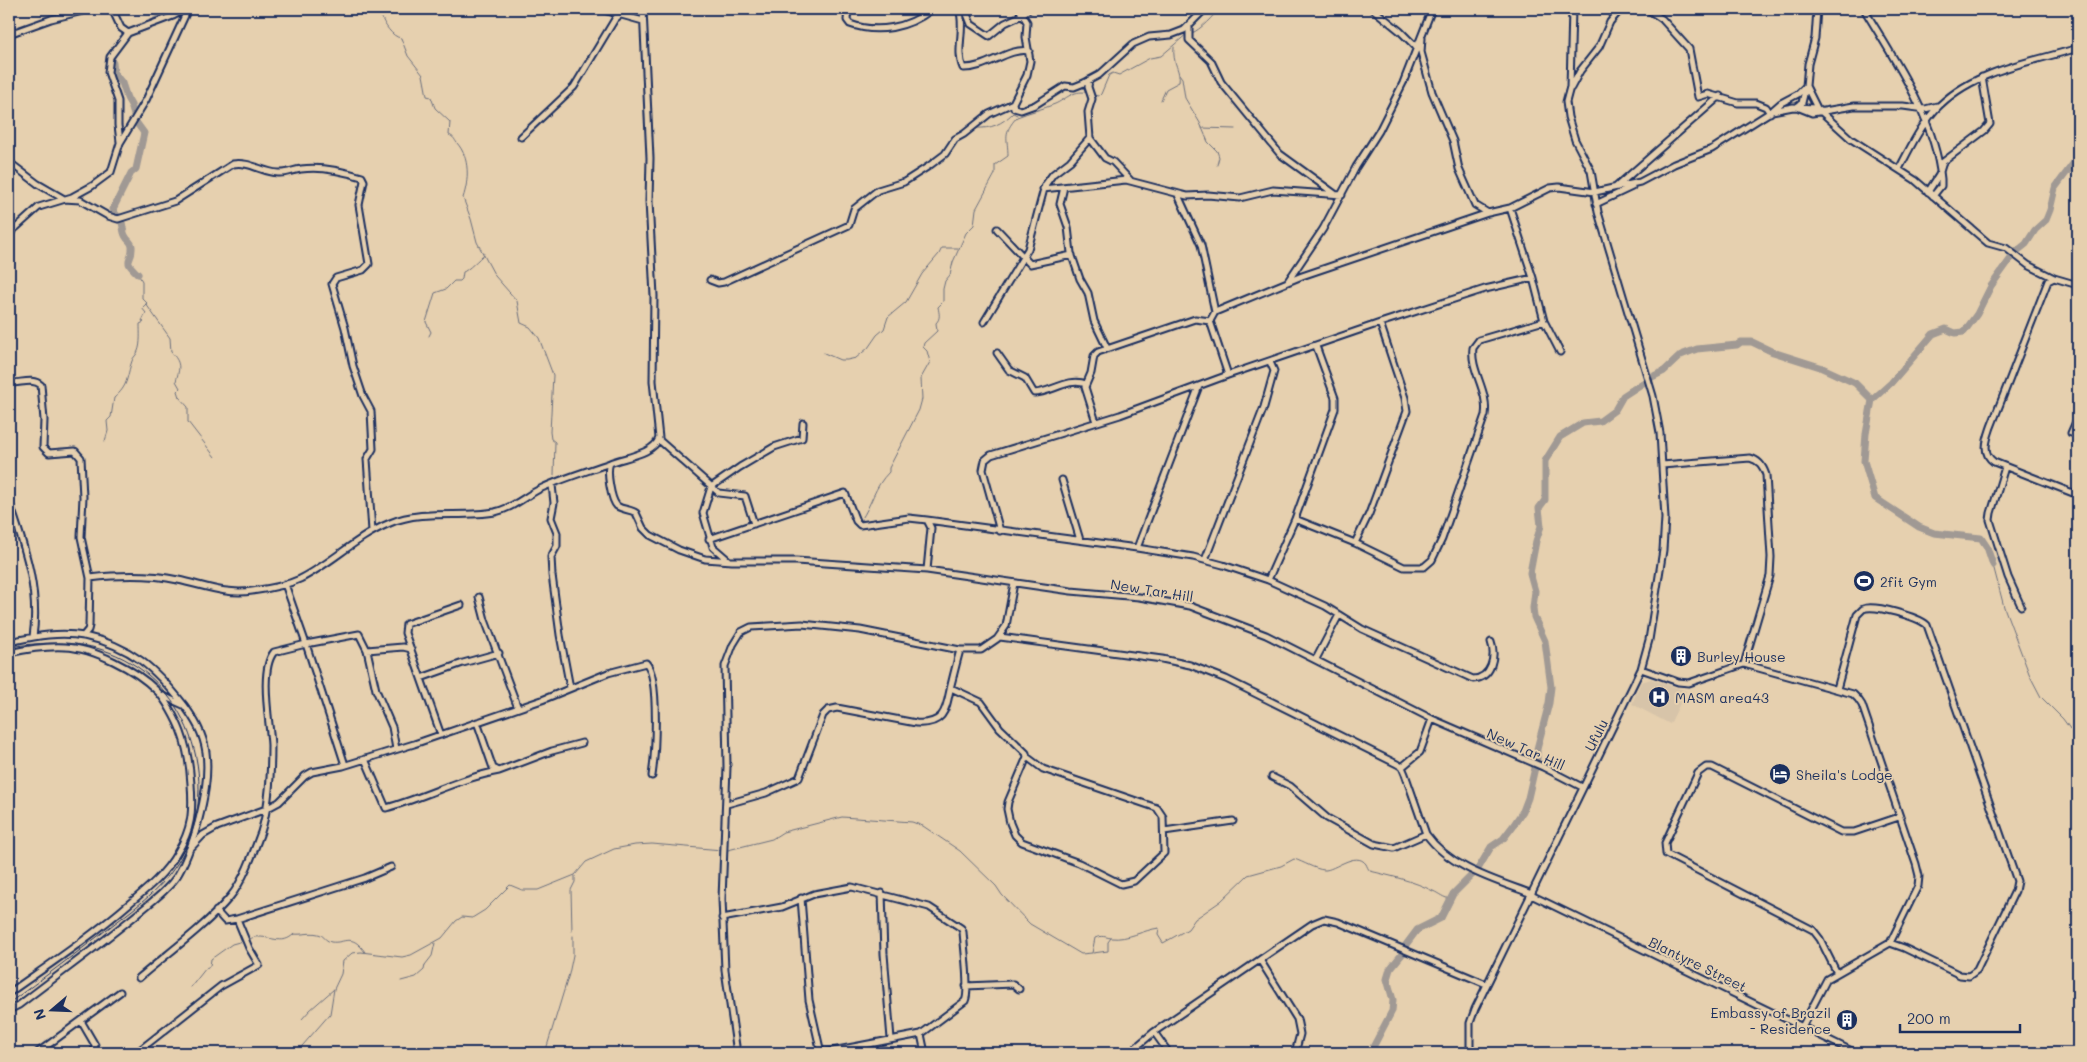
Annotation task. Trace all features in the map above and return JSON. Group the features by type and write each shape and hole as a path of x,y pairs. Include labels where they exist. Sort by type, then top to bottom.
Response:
{"street":[{"path":"9,34 91,9"},
{"path":"112,9 121,28 128,33"},
{"path":"120,143 118,101 109,79 108,65 116,48 128,33 187,9"},
{"path":"9,234 39,207 82,192 107,176 114,166 120,143 137,115 187,9"},
{"path":"600,9 643,21"},
{"path":"521,137 578,82 589,60 618,14 627,9"},
{"path":"643,9 650,158 649,201 654,296 654,381 659,440 672,454 711,487 722,494 745,496 754,524"},
{"path":"848,9 847,20 850,24 876,29 890,28 914,22 931,10"},
{"path":"959,9 962,20 960,44 963,68 984,65 1004,54 1029,51"},
{"path":"965,9 971,24 989,36 1005,23 1022,15 1029,9"},
{"path":"710,280 718,283 731,279 774,260 810,241 849,225 854,209 878,190 904,182 945,154 955,139 989,114 1013,103 1027,76 1030,61 1027,22 1019,9"},
{"path":"1013,103 1014,108 1025,109 1039,104 1065,86 1074,87 1089,80 1100,74 1138,41 1154,36 1171,35 1189,26 1205,9"},
{"path":"1372,9 1400,31 1418,49"},
{"path":"1288,282 1322,230 1339,194 1403,83 1418,49 1432,9"},
{"name":"Ufulu","path":"1470,1053 1472,1017 1486,984 1532,895 1582,787 1641,669 1649,640 1663,550 1665,518 1660,434 1653,396 1596,204 1591,171 1575,140 1568,117 1566,102 1570,90 1572,9"},
{"path":"1570,90 1580,71 1599,47 1610,22 1621,9"},
{"path":"1647,9 1662,19 1690,49 1698,97 1708,94 1720,96 1738,103 1756,103 1766,107 1771,112"},
{"path":"1797,107 1802,103 1806,86 1808,64 1815,38 1817,9"},
{"path":"1864,9 1915,95 1926,122 1940,170 1941,186 1933,196"},
{"path":"1189,26 1189,40 1211,61 1221,82 1280,154 1339,194"},
{"path":"1422,38 1422,56 1432,92 1453,141 1459,169 1475,205 1488,213"},
{"path":"1899,169 1926,122 1939,106 1964,86 1982,77 2041,57 2078,48"},
{"path":"1928,192 1936,182 1943,162 1984,131 1990,124 1982,77"},
{"path":"1089,80 1089,92 1092,99 1088,112 1090,138 1105,158 1113,162 1131,180"},
{"path":"1806,86 1819,110 1851,139 1915,180 1988,243 2006,248 2028,265 2054,278 2078,286"},
{"path":"1596,204 1674,164 1712,149 1771,112 1781,103 1798,94 1806,86"},
{"path":"1616,188 1720,96"},
{"path":"1771,112 1797,107 1819,110 1854,106 1903,106 1930,109 1939,106"},
{"path":"984,322 1024,258 1032,236 1043,189 1053,174 1070,161 1090,138"},
{"path":"9,162 38,184 64,199 80,200 108,216 118,219 175,201 233,164 239,163 282,174 298,169 320,168 362,178 364,181 359,206 369,264 363,270 336,278 332,284 345,328 353,366 363,396 371,411 373,449 367,459 372,531"},
{"path":"1043,189 1131,180 1178,194 1240,198 1273,190 1339,194"},
{"path":"1228,375 1210,321 1215,312 1288,282 1488,213 1510,208 1550,188 1559,187 1595,192 1644,180"},
{"path":"1064,186 1060,204 1068,227 1072,255 1080,279 1088,293 1094,321 1107,348"},
{"path":"1178,194 1201,245 1215,312"},
{"path":"1510,208 1533,278 1544,321 1560,352"},
{"path":"997,229 1024,258 1034,264"},
{"path":"1016,269 1072,255"},
{"path":"1000,531 983,470 985,460 991,455 1120,415 1228,375 1380,323 1486,290 1533,278"},
{"path":"2054,278 2050,279 2047,284 1986,441 1986,450 1989,458 2005,467 2078,495"},
{"path":"1096,422 1085,390 1092,373 1094,356 1107,348 1146,338 1195,319 1210,321"},
{"path":"1295,519 1355,543 1404,567 1420,568 1427,565 1432,560 1445,530 1485,415 1486,403 1474,365 1473,348 1480,340 1544,321"},
{"path":"1355,543 1369,514 1407,411 1405,398 1380,323"},
{"path":"1268,580 1295,519 1336,404 1316,346"},
{"path":"997,353 1009,370 1025,378 1034,393 1063,384 1080,382 1086,384"},
{"path":"1205,560 1264,407 1274,371 1270,362"},
{"path":"9,383 37,381 41,385 45,451 50,453 75,451 80,455 83,497 81,537 90,578 89,626 86,634 83,636"},
{"path":"1137,548 1199,386"},
{"path":"2071,433 2078,417"},
{"path":"729,561 715,550 709,540 702,513 711,487 774,447 802,438 803,423"},
{"path":"90,578 169,578 230,592 250,592 285,584 310,573 372,531 391,522 410,517 504,510 540,488 651,448 659,440"},
{"path":"1662,465 1750,458 1758,461 1765,471 1770,531 1770,576 1744,664"},
{"name":"New Tar Hill","path":"610,464 607,472 617,506 634,511 645,530 654,538 678,550 711,560 796,561 927,570 1071,591 1139,596 1190,606 1251,628 1432,719 1582,787"},
{"path":"2005,467 1990,520 2008,577 2022,606"},
{"path":"1062,480 1080,540"},
{"path":"552,485 554,503 551,518 558,533 557,546 551,557 552,575 560,635 570,688"},
{"path":"709,540 845,494 856,521 860,525 909,518 1137,548 1205,560 1268,580 1339,615 1362,629 1473,679 1484,676 1490,667 1493,654 1491,642"},
{"path":"9,501 30,569 36,603 33,637"},
{"path":"927,570 931,528 928,520"},
{"path":"737,1053 725,970 722,918 722,870 726,804 726,666 733,644 746,629 758,626 826,625 960,650 981,650 1000,637 1008,621 1014,583"},
{"path":"285,584 345,765"},
{"path":"479,598 485,620 499,653 518,708"},
{"path":"440,735 405,633 406,624 460,604"},
{"path":"1837,689 1858,615 1863,609 1874,608 1920,620 1927,625 2016,878 2017,886 2013,897 1977,970 1969,976 1960,975 1890,943"},
{"path":"1316,660 1339,615"},
{"path":"9,642 57,634 83,636 114,646 139,659 163,679 194,718 202,737 207,771 203,806 185,862 176,877 159,897 20,1005 9,1010"},
{"path":"139,978 231,896 240,881 261,832 266,809 271,746 266,672 270,656 274,652 359,634 367,650 376,690 392,728 396,749"},
{"path":"1000,637 1188,664 1234,683 1402,767 1426,834 1394,848 1374,844 1327,818 1290,786 1272,777"},
{"path":"9,653 32,649 65,647 94,652 151,685 159,694 181,731 191,775 193,808 186,836 177,854 156,880 110,920 9,993"},
{"path":"367,650 403,647 411,649"},
{"path":"726,804 766,792 799,778 822,717 827,711 837,708 926,724 937,720 948,706 960,650"},
{"path":"421,678 499,653"},
{"path":"189,850 203,835 217,826 266,809 279,802 312,772 345,765 440,735 640,663 646,663 652,674 656,738 652,776"},
{"path":"1641,669 1678,682 1689,683 1744,664 1853,694 1860,702 1916,864 1919,880 1890,943 1826,978 1802,1027"},
{"path":"951,688 981,702 1000,728 1026,753 1007,809 1013,832 1022,842 1062,856 1112,880 1125,884 1134,881 1164,853 1162,813 1157,808 1042,769 1026,757"},
{"path":"159,694 183,705"},
{"path":"1402,767 1420,752 1432,719"},
{"path":"477,722 493,768 499,771"},
{"path":"365,759 386,808 436,789 499,771 552,751 582,743"},
{"path":"1836,971 1820,939 1813,930 1666,854 1665,843 1698,773 1706,767 1712,767 1841,832 1854,832 1899,817"},
{"path":"1164,831 1233,821"},
{"name":"Blantyre Street","path":"1426,834 1450,857 1477,873 1532,895 1856,1053"},
{"path":"216,911 225,921 237,919 365,878 391,867"},
{"path":"722,918 782,907 801,898 840,888 852,887 882,893 929,907 961,928 963,932 967,997 965,1001 922,1034 821,1053 809,1000 801,898"},
{"path":"882,893 884,954 891,1039"},
{"path":"136,1053 221,986 259,966 237,919"},
{"path":"1129,1053 1154,1032 1312,924 1328,919 1486,984"},
{"path":"1260,960 1297,1018 1300,1034 1295,1053"},
{"path":"966,986 1013,984 1019,989"},
{"path":"37,1053 120,992"},
{"path":"81,1021 95,1045 94,1053"},
{"path":"1154,1032 1169,1053"},
{"path":"922,1034 925,1053"},
{"path":"1618,1053 1638,1053"}],"shaded area":[{"name":"MASM area43","path":"1651,679 1686,691 1670,724 1632,704 1641,682"}],"waterway":[{"path":"156,20 181,9"},
{"path":"359,9 381,16 392,33 401,38 408,56 423,75 427,96 431,97 435,108 450,122 449,135 454,138 464,155 467,177 463,198 477,242 495,276 517,301 521,323 530,327 539,338 553,375 550,432 551,439 555,442 554,475"},
{"path":"1192,33 1199,29 1218,9"},
{"path":"1092,95 1099,96 1101,94 1109,75 1113,73 1119,75 1150,58 1161,56 1188,33"},
{"path":"1161,100 1166,89 1179,82 1179,74 1174,58 1174,47"},
{"path":"113,54 111,60 114,73 122,83 136,122 144,133 136,169 131,173 113,209 120,218 125,235 132,247 129,263 138,274"},
{"path":"1179,74 1182,78 1185,98 1200,123 1208,142 1217,151 1219,157 1217,165"},
{"path":"861,520 876,490 889,472 889,468 919,410 922,399 921,378 930,362 927,351 923,347 924,343 937,331 938,307 943,302 945,281 950,275 953,262 966,233 974,225 976,209 995,174 995,165 1008,156 1007,136 1009,128 1017,117 1055,104 1075,93 1084,92 1089,94"},
{"path":"976,128 991,127 1005,120 1013,113 1017,115"},
{"path":"1202,128 1235,129"},
{"path":"2016,252 2026,244 2035,230 2046,220 2055,188 2078,157"},
{"path":"824,353 840,360 856,358 868,348 884,329 888,317 906,302 922,274 942,248 958,248"},
{"path":"429,336 431,332 426,322 435,293 446,289 454,281 460,281 463,272 484,254"},
{"path":"1993,565 1987,547 1981,538 1934,533 1919,527 1875,498 1864,461 1866,434 1872,400 1891,383 1933,334 1946,329 1955,333 1964,332 1977,314 1991,286 2014,254"},
{"path":"105,441 108,431 107,421 111,417 114,398 125,385 139,348 140,324 144,322 142,321 146,313 142,308 147,303 142,298 142,281 138,274"},
{"path":"146,304 170,338 171,352 179,365 176,381 180,388 177,391 179,397 188,407 188,422 215,457"},
{"path":"1478,869 1491,847 1503,839 1523,811 1528,798 1537,759 1537,749 1549,703 1551,687 1545,641 1534,617 1535,591 1530,573 1541,526 1539,508 1545,500 1545,461 1560,437 1583,423 1600,421 1615,410 1623,396 1664,371 1681,355 1697,349 1737,345 1741,342 1752,342 1773,352 1820,367 1855,383 1872,400"},
{"path":"1993,565 2004,607 2030,676 2041,697 2063,719 2073,733 2078,748"},
{"path":"728,850 772,839 783,832 842,817 912,822 923,826 960,851 996,886 1002,895 1030,924 1081,954 1092,953 1095,938 1097,937 1123,938 1159,928 1158,935 1163,943 1188,929 1195,919 1221,901 1248,875 1281,866 1294,859 1324,870 1351,860 1362,860 1370,871 1426,887 1451,899"},
{"path":"296,1053 330,1014 334,989 341,974 343,961 352,953 361,952 402,957 411,955 442,938 456,921 462,917 472,918 485,910 510,885 522,890 538,890 575,875 586,862 614,849 652,844 722,850"},
{"path":"1405,946 1417,930 1441,918 1453,894 1475,872"},
{"path":"572,931 571,890 575,882 575,876"},
{"path":"247,940 254,937 282,940 294,934 315,933 322,935 331,942 348,940 356,942 365,952"},
{"path":"545,1053 569,974 573,955 573,936"},
{"path":"1093,953 1108,951 1108,942 1111,938"},
{"path":"191,987 206,968 210,966 211,959 232,944 243,941"},
{"path":"401,981 416,977 424,970 425,965 432,956 435,943"},
{"path":"1370,1053 1392,1011 1393,1000 1387,979 1390,969 1403,953"},
{"path":"302,1019 334,989"}],"railway":[{"path":"9,647 47,643 84,645 109,652 138,667 162,688 180,714 192,742 198,773 198,804 191,835 170,874 135,908 9,1003"}],"place":[{"name":"2fit Gym","path":"1864,581"},
{"name":"Burley House","path":"1681,656"},
{"name":"MASM area43","path":"1659,697"},
{"name":"Sheila's Lodge","path":"1780,774"},
{"name":"Embassy of Brazil - Residence","path":"1847,1020"}]}
